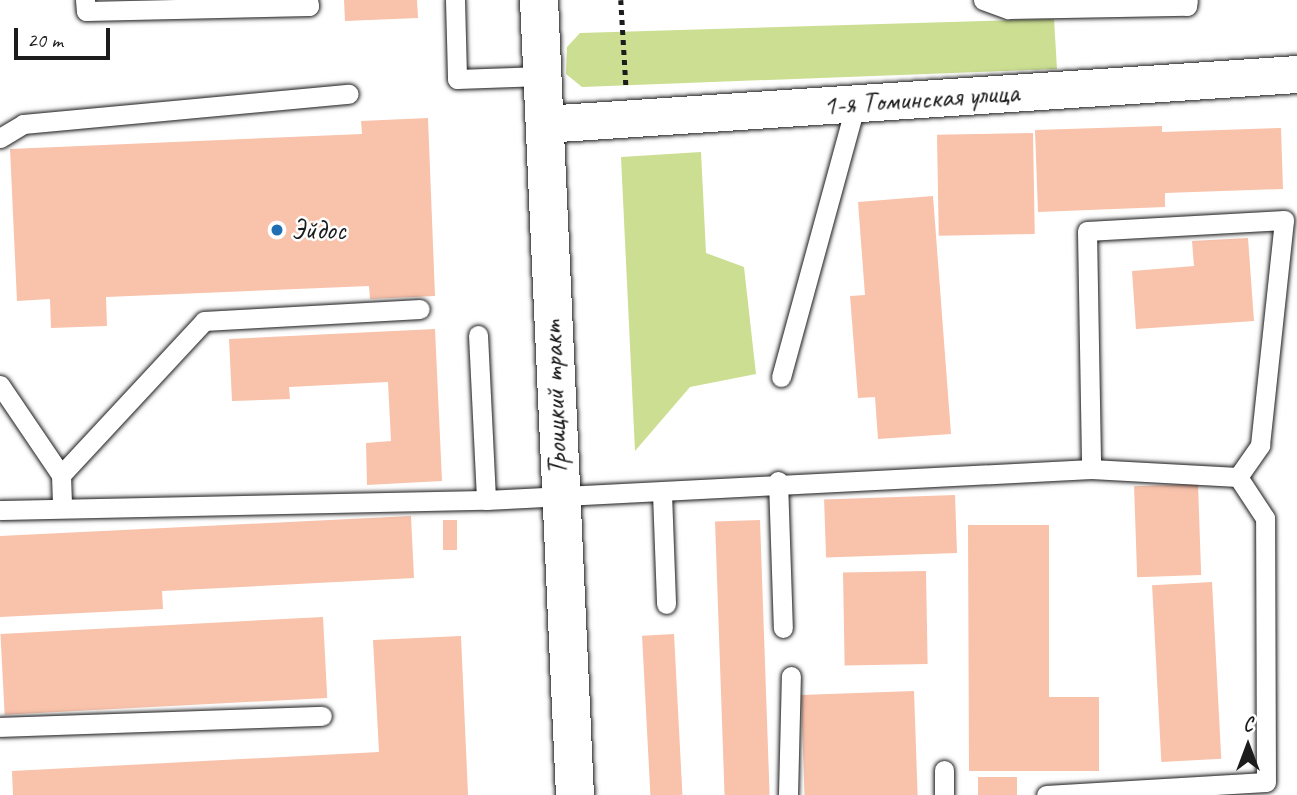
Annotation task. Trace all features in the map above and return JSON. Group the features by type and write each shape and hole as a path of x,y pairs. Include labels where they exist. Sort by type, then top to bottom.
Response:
{"main road":[{"name":"Троицкий тракт","path":"539,0 559,496 575,795"}],"street":[{"name":"1-я Томинская улица","path":"544,124 1297,74"}],"lane":[{"path":"85,0 86,11 309,5 308,0"},
{"path":"455,0 457,79 542,76"},
{"path":"984,0 1008,5 1187,6 1188,0"},
{"path":"0,138 23,124 349,93"},
{"path":"781,377 856,103"},
{"path":"1091,469 1087,231 1284,220 1260,445 1238,477"},
{"path":"61,475 204,321 420,310"},
{"path":"478,335 486,500"},
{"path":"0,385 61,475 62,507"},
{"path":"0,510 486,500 662,492 778,481 1091,469 1238,477"},
{"path":"1046,795 1266,782 1265,519 1238,477"},
{"path":"778,481 783,628"},
{"path":"662,492 666,604"},
{"path":"788,795 791,676"},
{"path":"0,727 322,716"},
{"path":"944,769 944,795"}],"path":[{"path":"621,0 628,117"}],"green space":[{"path":"1054,19 1057,69 582,87 566,74 567,47 580,33"},
{"path":"701,152 706,253 744,267 756,374 690,387 635,451 621,157"}],"building":[{"path":"344,0 417,0 418,18 345,21"},
{"path":"428,118 435,296 370,299 369,286 106,297 107,326 51,328 50,299 17,301 10,149 362,134 361,121"},
{"path":"1162,126 1162,132 1281,128 1283,189 1165,193 1165,207 1038,212 1035,130"},
{"path":"1033,133 1035,234 939,236 937,135"},
{"path":"933,196 951,434 878,439 875,397 858,398 850,296 865,295 858,202"},
{"path":"1248,238 1254,321 1136,329 1132,271 1194,266 1192,241"},
{"path":"435,329 442,481 367,485 366,443 391,441 388,382 289,387 290,399 232,401 229,339"},
{"path":"1198,484 1201,575 1137,577 1134,486"},
{"path":"955,495 957,553 826,558 824,500"},
{"path":"411,516 414,578 162,591 163,609 0,617 0,536"},
{"path":"443,520 457,520 457,550 443,550"},
{"path":"760,520 770,795 725,795 715,522"},
{"path":"968,525 1049,525 1049,697 1099,697 1099,771 969,771"},
{"path":"926,571 928,664 845,665 843,572"},
{"path":"1212,582 1221,759 1161,762 1152,585"},
{"path":"323,617 327,698 5,715 0,634"},
{"path":"674,634 682,795 650,795 642,636"},
{"path":"461,636 468,795 13,795 12,771 379,752 373,640"},
{"path":"914,691 918,795 805,795 801,695"},
{"path":"978,777 1017,777 1017,795 978,795"}],"place":[{"name":"Эйдос","path":"277,230"}]}
